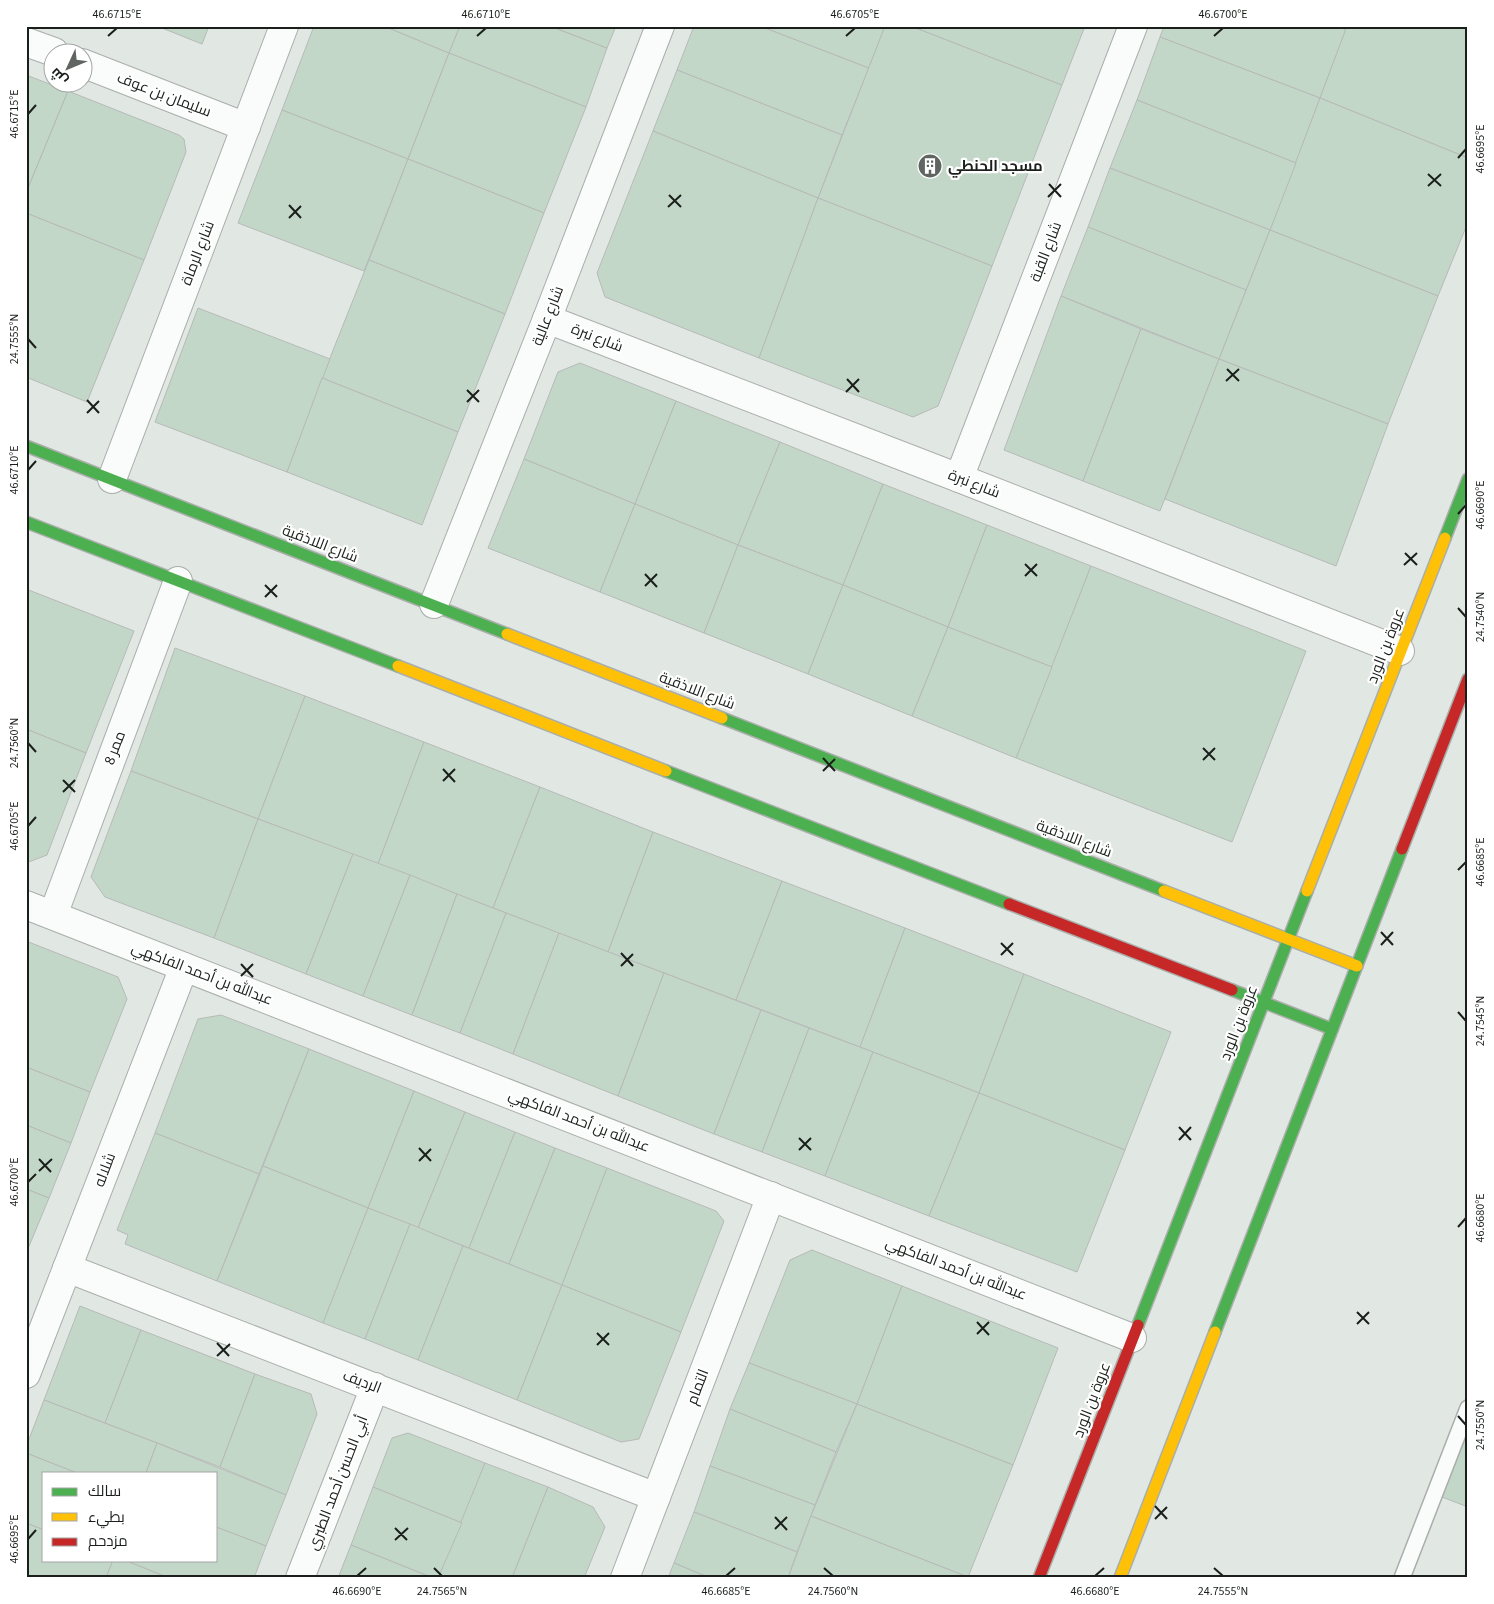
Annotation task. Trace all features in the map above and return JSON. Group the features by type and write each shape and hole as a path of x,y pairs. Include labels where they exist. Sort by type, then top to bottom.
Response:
{"street":[{"name":"شارع الرماة","path":"112,479 284,26"},
{"name":"شارع عالية","path":"434,604 548,319 660,26"},
{"name":"شارع القبة","path":"959,478 1133,26"},
{"path":"26,42 42,48"},
{"name":"سليمان بن عوف","path":"92,68 246,127"},
{"name":"شارع نبرة","path":"548,319 1400,651"},
{"name":"شارع اللاذقية","path":"26,446 1357,966"},
{"name":"عروة بن الورد","path":"1039,1578 1468,479"},
{"path":"26,522 1332,1029"},
{"name":"ممر 8","path":"53,915 178,581"},
{"path":"1120,1578 1468,679"},
{"name":"عبدالله بن أحمد الفاكهي","path":"26,905 1132,1338"},
{"name":"شلاله","path":"26,1374 184,967"},
{"name":"التمام","path":"625,1578 771,1196"},
{"name":"الرديف","path":"67,1268 656,1496"},
{"name":"أبي الحسن أحمد الطبري","path":"300,1578 375,1387"}],"lane":[{"path":"1402,1578 1468,1408"}],"building":[{"path":"157,26 209,26 202,44"},
{"path":"314,26 384,26 449,53 408,159 282,110"},
{"path":"384,26 460,26 449,53"},
{"path":"460,26 550,26 607,48 586,107 449,53"},
{"path":"550,26 616,26 607,48"},
{"path":"694,26 760,26 869,68 842,135 677,70"},
{"path":"760,26 885,26 869,68"},
{"name":"مسجد الحنطي","path":"885,26 911,26 1062,85 992,266 818,198"},
{"path":"911,26 1085,26 1062,85"},
{"path":"1164,26 1337,26 1346,30 1320,98 1160,37"},
{"path":"1347,26 1468,26 1468,158 1320,98"},
{"path":"1160,37 1320,98 1296,163 1137,100"},
{"path":"449,53 586,107 544,213 408,159"},
{"path":"677,70 842,135 818,198 653,131"},
{"path":"26,75 42,81 42,92 68,92 26,193"},
{"path":"68,92 179,135 184,139 186,152 144,260 26,213 26,193"},
{"path":"1320,98 1468,158 1468,222 1438,296 1270,230"},
{"path":"1137,100 1296,163 1270,230 1110,168"},
{"path":"282,110 408,159 364,271 238,223"},
{"path":"653,131 818,198 759,358 605,297 597,273"},
{"path":"408,159 544,213 505,314 369,260"},
{"path":"1110,168 1270,230 1246,290 1088,227"},
{"path":"818,198 992,266 938,406 913,417 759,358"},
{"path":"26,213 144,260 87,402 26,377"},
{"path":"1088,227 1246,290 1219,359 1061,296"},
{"path":"1270,230 1438,296 1388,424 1219,359"},
{"path":"369,260 505,314 458,432 322,378"},
{"path":"1061,296 1141,329 1083,481 1004,450"},
{"path":"198,308 330,359 287,472 155,422"},
{"path":"1141,329 1219,359 1160,511 1083,481"},
{"path":"1219,359 1388,424 1336,566 1165,499"},
{"path":"580,363 676,401 635,504 524,459 558,372"},
{"path":"322,378 458,432 422,525 287,472"},
{"path":"676,401 780,442 738,545 635,504"},
{"path":"780,442 883,484 843,585 738,545"},
{"path":"524,459 635,504 600,592 488,548"},
{"path":"883,484 987,525 948,627 843,585"},
{"path":"635,504 738,545 704,633 600,592"},
{"path":"987,525 1091,566 1052,667 948,627"},
{"path":"738,545 843,585 808,674 704,633"},
{"path":"1091,566 1306,651 1232,842 1016,758"},
{"path":"843,585 948,627 912,716 808,674"},
{"path":"26,589 134,631 86,753 26,729"},
{"path":"948,627 1052,667 1016,758 912,716"},
{"path":"175,648 305,696 258,819 131,771"},
{"path":"305,696 424,742 378,864 258,819"},
{"path":"26,729 86,753 47,855 26,863"},
{"path":"424,742 540,787 493,908 378,864"},
{"path":"131,771 258,819 214,938 105,897 91,877"},
{"path":"540,787 653,832 608,952 493,908"},
{"path":"258,819 353,854 306,974 214,938"},
{"path":"653,832 782,881 736,1000 608,952"},
{"path":"353,854 410,875 363,996 306,974"},
{"path":"410,875 457,894 412,1015 363,996"},
{"path":"782,881 905,928 860,1047 736,1000"},
{"path":"457,894 506,913 460,1033 412,1015"},
{"path":"506,913 559,933 513,1054 460,1033"},
{"path":"905,928 1024,974 979,1093 860,1047"},
{"path":"559,933 664,973 618,1096 513,1054"},
{"path":"26,941 118,977 127,999 90,1092 26,1067"},
{"path":"664,973 761,1010 714,1134 618,1096"},
{"path":"1024,974 1171,1032 1125,1150 979,1093"},
{"path":"761,1010 809,1028 762,1152 714,1134"},
{"path":"221,1015 309,1049 259,1174 155,1133 198,1019"},
{"path":"809,1028 873,1052 825,1176 762,1152"},
{"path":"309,1049 414,1091 368,1208 263,1166"},
{"path":"873,1052 979,1093 929,1216 825,1176"},
{"path":"26,1067 90,1092 71,1143 26,1125"},
{"path":"414,1091 465,1112 418,1228 368,1208"},
{"path":"979,1093 1125,1150 1077,1272 929,1216"},
{"path":"465,1112 515,1132 469,1248 418,1228"},
{"path":"26,1125 71,1143 49,1198 26,1189"},
{"path":"515,1132 555,1148 509,1264 469,1248"},
{"path":"155,1133 259,1174 217,1281 125,1244 128,1235 117,1230"},
{"path":"555,1148 607,1168 562,1285 509,1264"},
{"path":"263,1166 368,1208 323,1323 217,1281"},
{"path":"607,1168 716,1211 724,1221 681,1332 562,1285"},
{"path":"26,1189 49,1198 27,1251 26,1251"},
{"path":"368,1208 410,1224 365,1339 323,1323"},
{"path":"410,1224 463,1246 418,1360 365,1339"},
{"path":"463,1246 562,1285 517,1400 418,1360"},
{"path":"812,1250 902,1286 857,1404 749,1363 790,1260"},
{"path":"562,1285 681,1332 639,1439 621,1442 517,1400"},
{"path":"902,1286 1058,1348 1013,1465 857,1404"},
{"path":"80,1306 141,1330 105,1423 44,1400"},
{"path":"141,1330 255,1374 220,1467 105,1423"},
{"path":"749,1363 857,1404 836,1452 730,1409"},
{"path":"255,1374 311,1394 317,1414 286,1495 220,1467"},
{"path":"44,1400 157,1443 146,1472 74,1472 26,1453 26,1447"},
{"path":"857,1404 1013,1465 968,1577 811,1516"},
{"path":"730,1409 836,1452 815,1505 710,1466"},
{"path":"1468,1432 1468,1507 1442,1497"},
{"path":"408,1433 485,1463 462,1523 373,1487 392,1438"},
{"path":"157,1443 286,1495 266,1546 218,1528 218,1472 146,1472"},
{"path":"26,1453 74,1472 42,1472 42,1529 26,1523"},
{"path":"485,1463 548,1487 512,1578 438,1578"},
{"path":"710,1466 815,1505 797,1552 694,1512"},
{"path":"373,1487 462,1523 438,1578 433,1578 351,1545"},
{"path":"548,1487 593,1507 605,1527 584,1578 512,1578"},
{"path":"694,1512 797,1552 788,1578 710,1578 674,1563"},
{"path":"811,1516 968,1577 788,1578"},
{"path":"26,1523 42,1529 42,1562 112,1562 106,1578 26,1578"},
{"path":"218,1528 266,1546 254,1578 169,1578 129,1562 218,1562"},
{"path":"351,1545 433,1578 338,1578"},
{"path":"112,1562 129,1562 169,1578 106,1578"},
{"path":"674,1563 710,1578 668,1578"}],"traffic: fast":[{"path":"26,446 507,634"},
{"path":"1445,538 1468,479"},
{"path":"26,522 398,666"},
{"path":"722,718 1164,891"},
{"path":"666,771 1009,904"},
{"path":"1215,1332 1402,849"},
{"path":"1138,1325 1307,891"},
{"path":"1232,990 1332,1029"}],"traffic: slow":[{"path":"1307,891 1445,538"},
{"path":"507,634 722,718"},
{"path":"398,666 666,771"},
{"path":"1164,891 1357,966"},
{"path":"1120,1578 1215,1332"}],"traffic: jam":[{"path":"1402,849 1468,679"},
{"path":"1009,904 1232,990"},
{"path":"1039,1578 1138,1325"}],"place":[{"name":"مسجد الحنطي","path":"930,166"}]}
